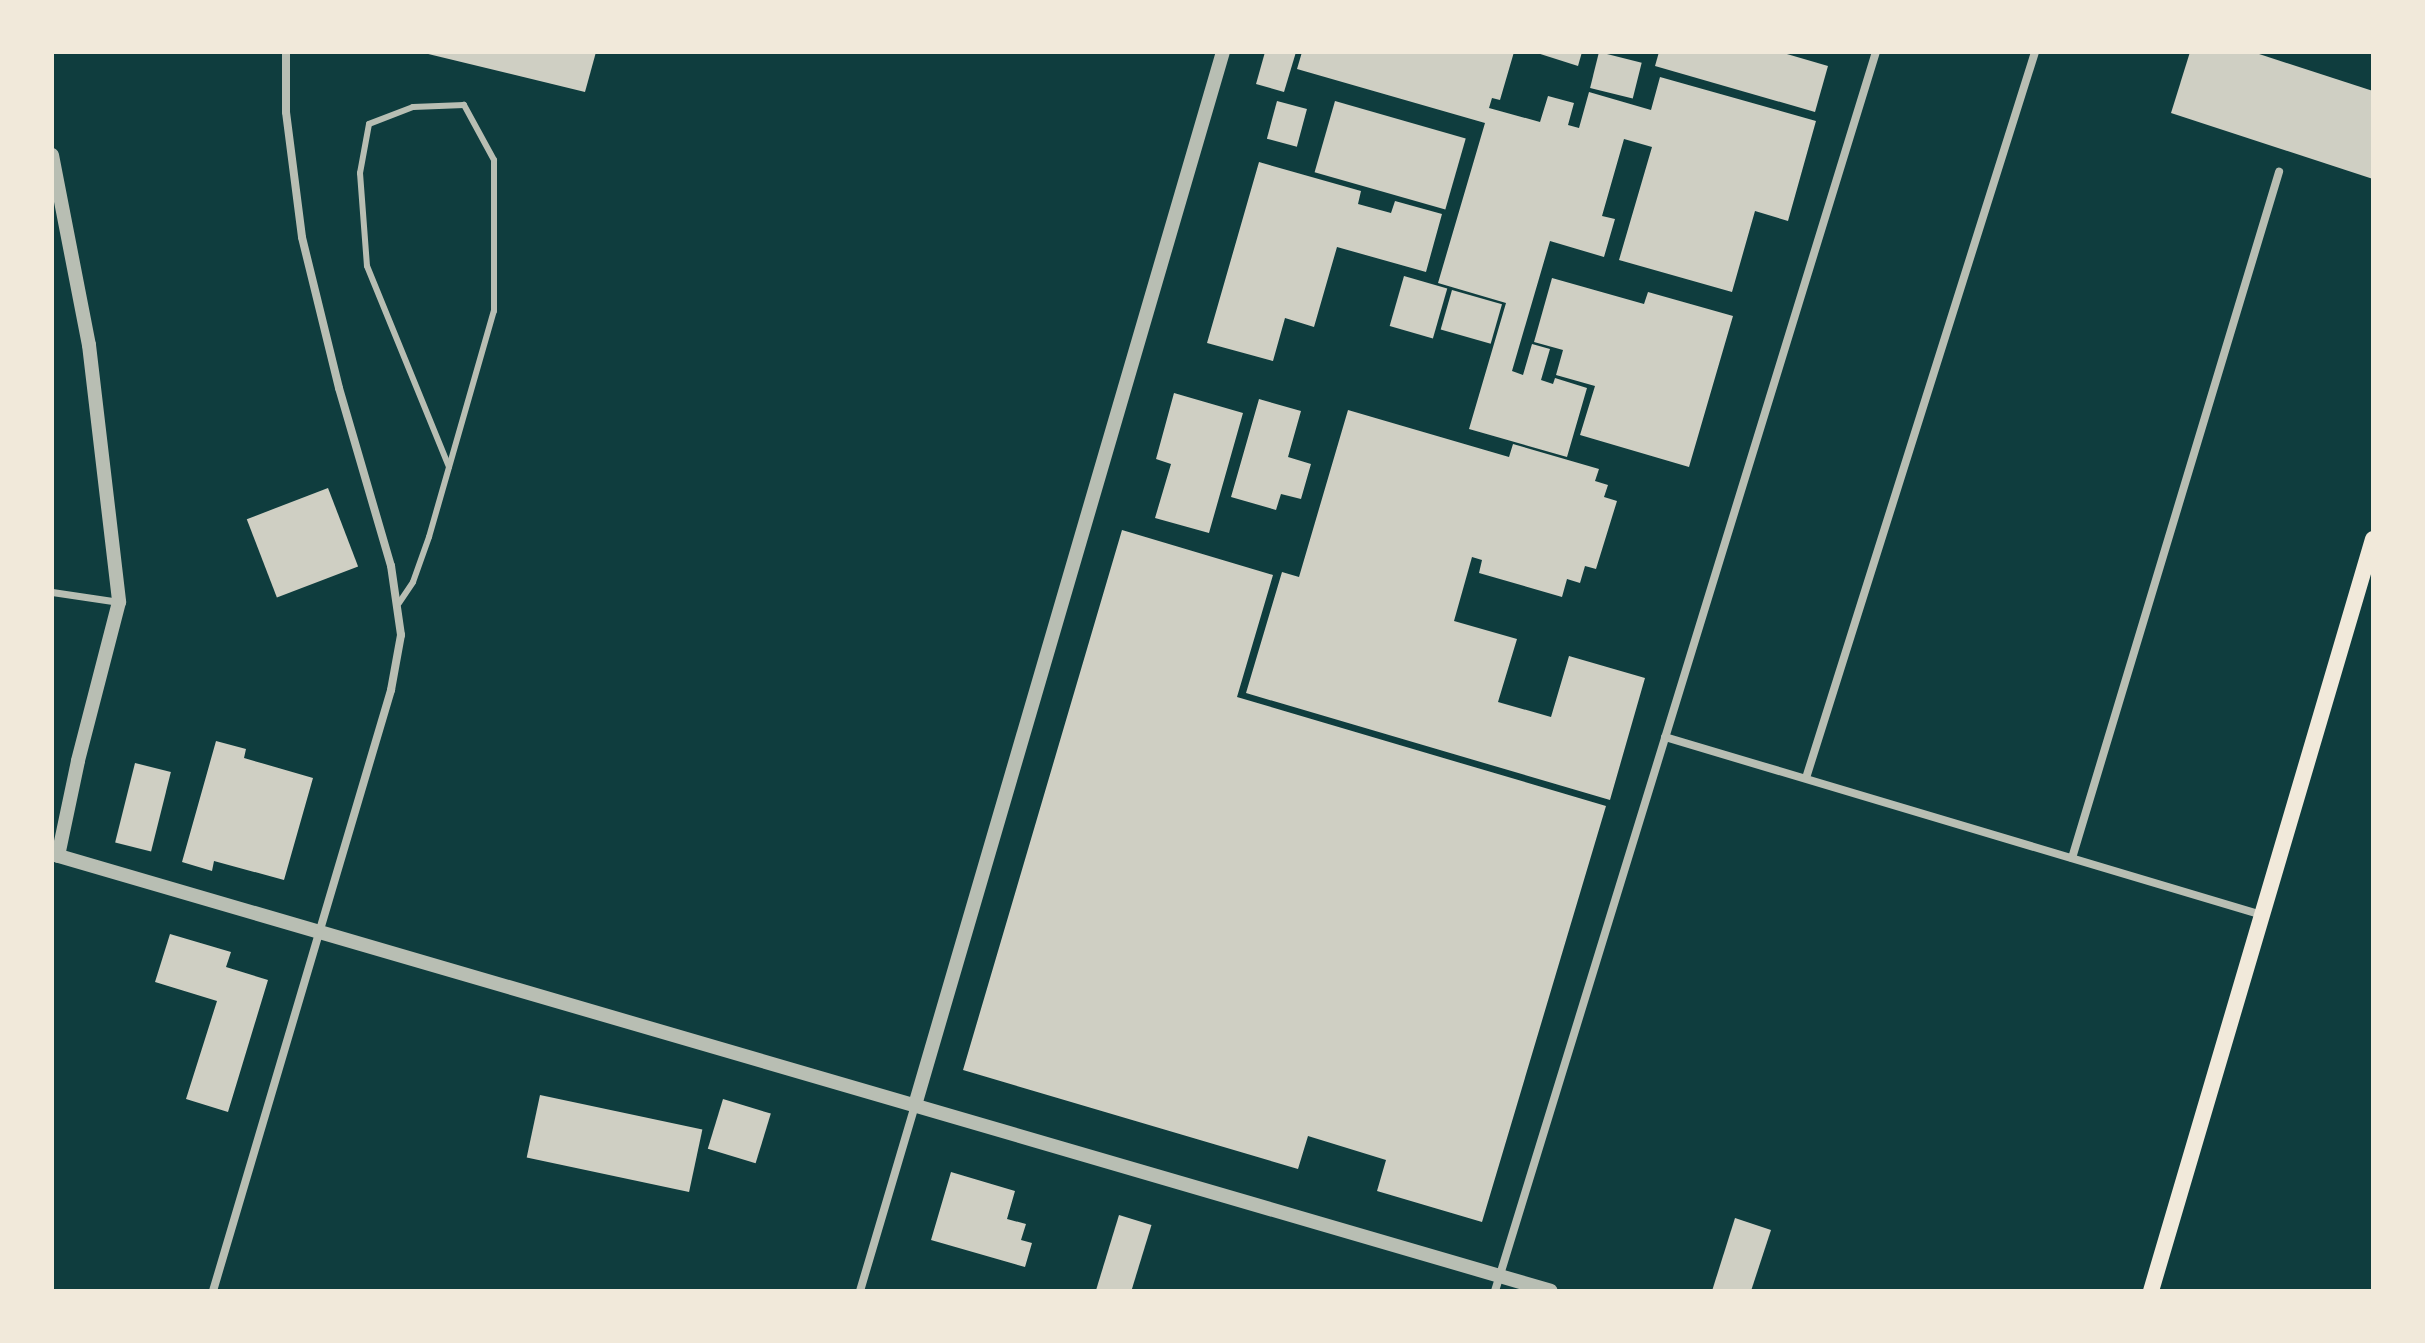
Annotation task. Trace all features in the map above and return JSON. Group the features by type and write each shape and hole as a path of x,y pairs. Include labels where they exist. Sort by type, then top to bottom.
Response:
{"main road":[{"path":"2151,1291 2373,539"}],"street":[{"path":"213,1291 391,690 401,635 399,603 339,388 302,237 286,112 286,52"},
{"path":"860,1291 1223,52"},
{"path":"1495,1291 1876,52"},
{"path":"1806,778 2035,52"},
{"path":"52,158 89,345 119,602 55,855 1551,1291"},
{"path":"2072,858 2279,172"},
{"path":"52,592 119,602"},
{"path":"1665,737 2262,915"}],"lane":[{"path":"399,603 413,582 449,467 494,311 494,160 464,105 413,107 369,124 360,173 367,266 449,467"}],"building":[{"path":"420,52 596,52 585,92"},
{"path":"1265,52 1296,52 1284,92 1256,84"},
{"path":"1302,52 1514,52 1500,100 1492,98 1489,108 1540,122 1548,96 1574,103 1568,125 1579,128 1589,92 1651,110 1660,77 1816,121 1788,221 1755,211 1732,292 1619,260 1652,147 1624,139 1602,216 1615,219 1604,257 1550,241 1512,371 1523,375 1532,344 1550,349 1541,380 1553,384 1555,378 1587,388 1567,457 1469,429 1506,303 1438,283 1485,123 1297,69"},
{"path":"1534,52 1582,52 1578,66"},
{"path":"1599,52 1642,63 1633,99 1590,88"},
{"path":"1659,52 1780,52 1828,66 1815,112 1655,66"},
{"path":"2190,52 2253,52 2373,91 2373,179 2171,113"},
{"path":"1277,101 1307,109 1297,147 1267,139"},
{"path":"1335,101 1466,138 1445,210 1315,172"},
{"path":"1259,162 1361,191 1358,204 1391,213 1395,201 1442,214 1426,272 1337,247 1314,327 1285,318 1273,361 1207,343"},
{"path":"1404,276 1447,288 1433,338 1390,326"},
{"path":"1552,278 1644,304 1648,292 1733,316 1689,467 1580,435 1595,386 1556,375 1563,350 1534,342"},
{"path":"1452,290 1502,304 1491,344 1441,329"},
{"path":"1174,393 1243,413 1209,533 1155,518 1171,464 1156,459"},
{"path":"1259,399 1301,411 1288,457 1311,464 1301,499 1281,494 1276,510 1231,497"},
{"path":"1348,410 1509,457 1513,444 1599,469 1595,481 1608,485 1604,497 1617,501 1596,569 1585,566 1580,583 1567,579 1562,597 1479,573 1482,560 1472,557 1454,621 1517,639 1498,702 1551,717 1569,656 1645,678 1610,800 1246,693 1282,572 1299,577"},
{"path":"328,488 358,566 277,598 247,519"},
{"path":"1122,530 1273,575 1237,697 1606,806 1482,1222 1377,1191 1386,1160 1308,1136 1298,1169 963,1070"},
{"path":"216,741 246,749 244,758 313,778 284,880 214,861 212,871 182,862"},
{"path":"135,763 171,772 151,852 115,843"},
{"path":"170,934 231,952 226,967 268,980 228,1112 186,1099 217,1001 155,982"},
{"path":"540,1095 702,1130 689,1192 527,1158"},
{"path":"723,1099 771,1114 756,1163 708,1149"},
{"path":"951,1172 1015,1191 1007,1219 1026,1224 1021,1240 1032,1243 1025,1267 931,1240"},
{"path":"1119,1215 1152,1225 1131,1291 1096,1291"},
{"path":"1735,1218 1771,1230 1751,1291 1712,1291"}]}
